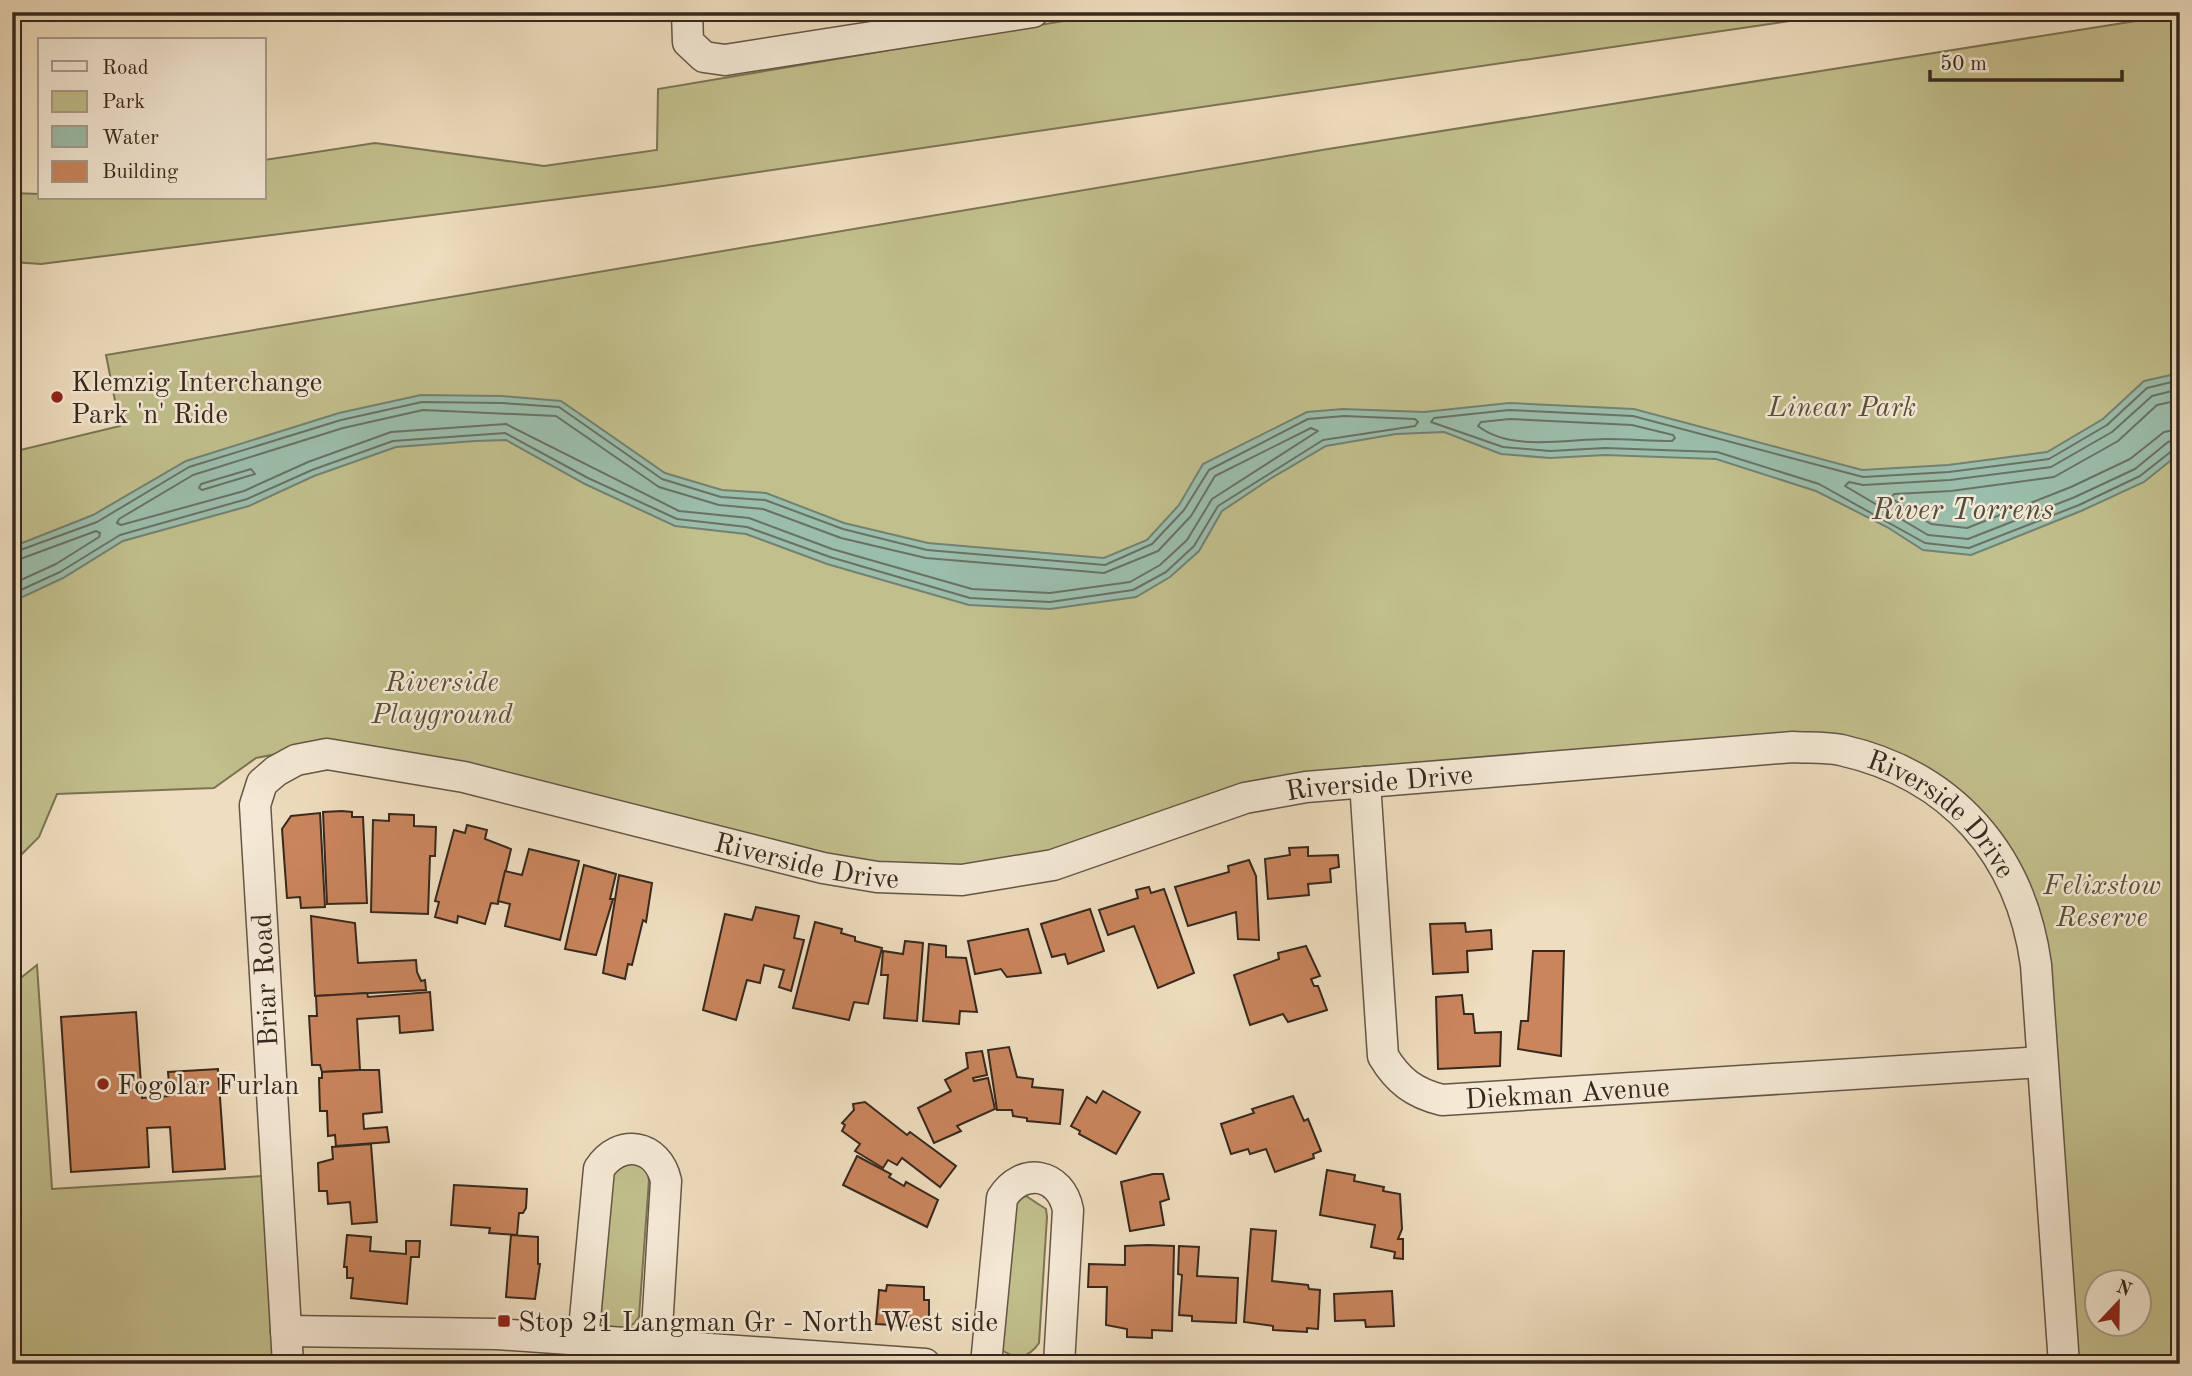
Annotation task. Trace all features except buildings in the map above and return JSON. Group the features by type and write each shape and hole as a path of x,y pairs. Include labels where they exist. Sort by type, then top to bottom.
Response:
{"street":[{"path":"687,12 688,42 704,57 726,60 1033,12"},
{"name":"Riverside Drive","path":"255,805 262,783 276,771 296,760 327,754 464,777 823,868 877,877 961,880 1053,865 1245,798 1306,787 1793,747 1839,750 1887,763 1927,784 1967,816 2002,860 2019,893 2032,934 2064,1364"},
{"name":"Diekman Avenue","path":"1365,782 1383,1056 1404,1084 1424,1096 1441,1100 2042,1062"},
{"name":"Briar Road","path":"255,805 288,1364"},
{"path":"583,1340 599,1169 607,1158 618,1150 635,1148 654,1156 663,1169 666,1181 657,1355"},
{"path":"986,1364 1002,1198 1009,1186 1020,1179 1037,1176 1057,1184 1066,1197 1068,1210 1059,1364"},
{"path":"286,1331 348,1330 583,1340 657,1355 925,1364"}],"green space":[{"path":"1117,12 1851,12 663,186 41,264 12,262 12,193 38,194 38,200 266,200 266,160 375,143 544,166 657,150 658,89"},
{"name":"Linear Park","path":"2180,14 2180,1364 2064,1364 2042,1062 2002,860 1871,754 1331,775 1021,865 905,872 313,747 256,758 214,788 57,794 39,837 12,864 12,452 120,426 106,355 1328,149"},
{"path":"37,965 52,1189 263,1176 276,1349 271,1364 12,1364 12,985"},
{"path":"615,1163 638,1163 647,1172 649,1180 639,1317 622,1330 611,1328 597,1312 606,1172"},
{"path":"1026,1196 1046,1209 1047,1217 1039,1343 1031,1352 1017,1356 1002,1350 1014,1201"}],"water":[{"name":"River Torrens","path":"2180,373 2180,453 2144,482 2081,511 1971,555 1923,550 1887,527 1816,491 1716,459 1605,455 1550,458 1501,454 1444,432 1396,434 1326,446 1270,479 1222,511 1199,551 1170,577 1136,597 1050,609 969,605 827,564 746,534 675,526 585,484 506,440 396,447 314,476 249,506 123,541 63,578 12,602 12,547 93,515 186,461 339,413 421,395 502,396 561,401 665,473 722,490 766,493 844,523 928,543 1104,558 1147,540 1179,505 1203,464 1307,412 1343,409 1424,412 1509,403 1634,409 1862,470 1948,465 2047,452 2103,419 2144,381"}],"place":[{"name":"Klemzig Interchange Park 'n' Ride","path":"57,397"},
{"name":"Fogolar Furlan","path":"103,1084"},
{"name":"Stop 21 Langman Gr - North West side","path":"504,1321"}],"park label":[{"name":"Riverside Playground","path":"442,697"},
{"name":"Felixstow Reserve","path":"2102,900"}]}
